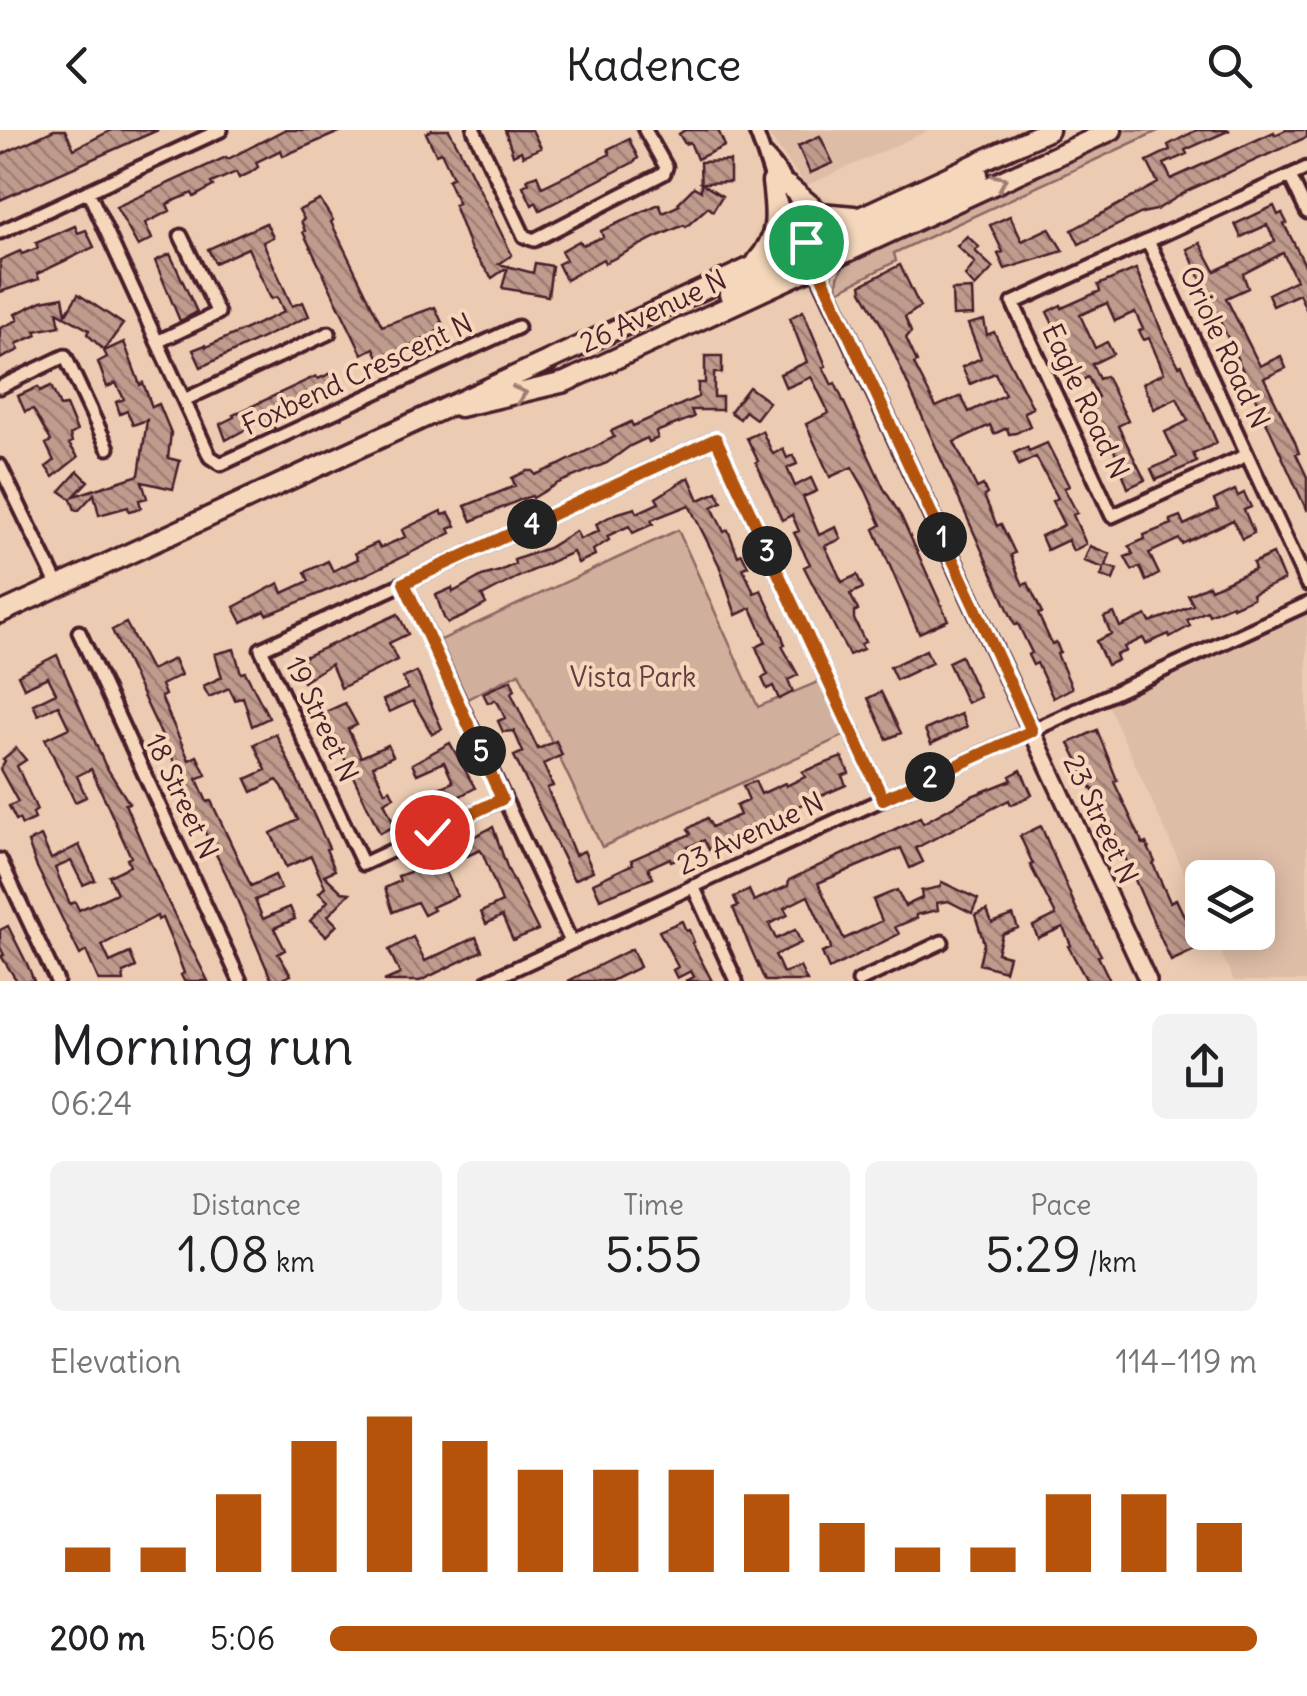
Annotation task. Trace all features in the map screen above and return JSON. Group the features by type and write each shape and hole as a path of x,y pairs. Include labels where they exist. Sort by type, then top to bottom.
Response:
{"main road":[{"name":"26 Avenue N","path":"0,613 1049,130"},
{"name":"26 Avenue N","path":"425,415 565,382 1112,130"},
{"path":"816,266 829,247 956,186 1010,148"},
{"path":"753,265 774,235 780,184 820,213 860,217"},
{"path":"648,344 676,322 787,264 806,242"}],"street":[{"path":"0,232 221,130"},
{"path":"474,130 524,236 534,240 664,174 666,167 645,130"},
{"name":"23 Street N","path":"755,130 780,184 795,231 806,242 1148,981"},
{"name":"Eagle Road N","path":"1247,455 1112,516 1013,303 1307,168"},
{"path":"1290,176 1307,212"},
{"name":"Foxbend Crescent N","path":"88,192 210,456 221,464 518,327"},
{"path":"156,342 218,313 182,236"},
{"name":"Oriole Road N","path":"1148,241 1307,584"},
{"path":"184,400 329,333"},
{"path":"0,386 65,356 108,448"},
{"path":"571,942 404,583 716,439 883,799"},
{"path":"0,466 58,586"},
{"name":"19 Street N","path":"404,583 262,649 364,864 502,799"},
{"name":"23 Avenue N","path":"488,981 1307,604"},
{"name":"18 Street N","path":"78,632 240,981"},
{"path":"0,860 56,981"},
{"path":"693,886 736,981"},
{"path":"859,981 942,942"}],"shaded area":[{"path":"765,130 930,130 806,186"},
{"path":"1307,604 1307,981 1234,981 1220,950 1275,950 1275,860 1185,860 1185,874 1105,698"}],"green space":[{"path":"1118,130 1160,130 894,253 896,261 838,291 841,271 855,255"},
{"name":"Vista Park","path":"678,530 758,707 825,679 850,733 602,847 519,673 459,703 432,644"}],"building":[{"path":"54,130 65,130 74,149 112,130 158,130 0,200 0,155"},
{"path":"284,130 344,130 283,156 281,150 256,162 258,167 250,173 239,178 236,172 211,183 213,186 194,197 192,193 167,204 170,211 145,223 152,239 138,246 116,207 228,159"},
{"path":"449,130 460,150 512,255 499,264 533,273 535,263 552,266 548,296 502,288 508,267 492,278 471,250 454,205 458,203 448,180 453,177 426,133"},
{"path":"505,130 532,130 541,148 523,156 521,151 513,155"},
{"path":"685,130 718,130 725,146 697,159 690,142 685,144 679,134"},
{"path":"1197,130 1230,130 1164,164 1171,179 1274,132 1275,135 1286,130 1307,130 1307,137 1079,244 1072,230 1158,183 1147,161"},
{"path":"820,136 833,163 810,173 798,146"},
{"path":"629,139 638,158 634,162 540,210 536,202 532,205 523,186 529,183 527,179 537,175 542,187 610,154 608,149"},
{"path":"730,161 730,182 701,183 722,196 713,211 708,207 686,227 656,237 605,263 603,259 566,280 558,264 566,260 561,251 579,241 583,245 603,237 601,231 659,204 663,213 680,205 694,187 701,191 700,162"},
{"path":"320,200 382,326 435,307 444,327 391,358 380,361 374,348 362,354 303,232 304,219 299,210"},
{"path":"1274,206 1278,215 1282,213 1307,269 1307,311 1299,294 1273,306 1268,294 1296,280 1283,253 1243,274 1248,288 1226,298 1260,366 1281,356 1286,368 1264,378 1307,477 1307,511 1187,249 1200,243 1215,271 1249,255 1275,241 1267,225 1241,237 1235,224"},
{"path":"1010,216 1022,241 1049,228 1063,251 1005,269 998,254 1003,252 990,225"},
{"path":"266,223 273,237 263,242 292,306 303,302 309,316 201,367 193,350 284,312 277,297 271,299 248,248 215,263 208,249"},
{"path":"75,226 78,233 86,230 94,247 37,274 39,279 0,292 0,260 38,248 36,243"},
{"path":"967,236 979,247 975,251 993,268 975,287 965,276 975,263 957,246"},
{"path":"170,254 197,312 180,321 155,261"},
{"path":"900,265 920,307 905,317 911,332 906,338 917,362 914,364 936,407 961,396 969,412 1005,395 995,373 970,384 962,367 981,358 968,324 984,320 987,335 994,332 1033,408 1024,412 1030,426 1016,433 1009,434 1007,428 994,434 990,425 954,442 977,488 983,485 997,526 1001,524 1015,553 1011,555 1023,585 1028,583 1042,613 1038,614 1060,652 1057,654 1072,688 1053,698 1037,663 1033,665 1028,655 1032,653 1018,624 1015,625 882,326 862,291 861,285"},
{"path":"1136,269 1166,342 1179,366 1182,365 1217,443 1193,454 1197,462 1156,480 1151,469 1177,457 1165,432 1188,421 1177,398 1154,409 1143,383 1164,373 1149,338 1144,340 1139,331 1143,329 1135,312 1115,321 1107,303 1080,315 1095,348 1107,342 1113,354 1092,364 1099,379 1106,376 1128,421 1118,426 1145,480 1128,488 1111,442 1089,401 1098,397 1088,377 1081,381 1047,312 1100,291 1098,285"},
{"path":"972,289 973,315 953,316 952,290"},
{"path":"78,294 123,324 104,350 87,334 89,330 57,312 60,326 35,331 37,335 16,344 19,350 0,359 0,328 18,320 15,314 42,301 63,297 66,314"},
{"path":"803,311 826,366 823,367 832,385 835,383 884,489 901,516 948,620 919,633 874,529 881,525 866,491 852,467 830,477 806,424 829,413 814,382 811,377 786,388 780,374 807,362 790,318"},
{"path":"124,342 140,385 143,383 152,407 159,404 171,433 168,458 180,461 173,489 142,482 147,498 139,500 141,508 129,511 128,507 99,515 94,494 75,510 71,499 60,491 78,471 88,481 74,496 139,475 147,420 133,425 127,411 120,414 116,402 124,399 116,383 107,387 98,362 107,357 104,351"},
{"path":"705,356 722,356 722,373 714,373 714,397 722,397 722,410 691,410 694,417 656,432 658,438 649,442 647,438 607,463 472,521 465,506 515,486 512,478 527,471 535,475 559,465 614,437 611,431 631,422 633,426 698,397 698,383 705,383"},
{"path":"334,372 340,388 270,416 275,429 269,432 263,420 226,440 220,424 233,415 316,376 318,379"},
{"path":"51,386 60,406 66,405 77,431 70,435 69,444 78,457 53,477 46,467 54,461 46,444 51,441 33,409 25,412 18,396"},
{"path":"749,387 769,402 756,419 745,411 740,419 730,412"},
{"path":"762,431 773,454 783,449 787,458 793,455 797,464 787,468 795,486 811,478 817,491 803,497 819,535 836,527 841,539 825,546 842,582 857,575 863,588 850,594 858,610 854,619 865,642 861,644 863,649 849,655 804,567 810,564 794,533 799,531 792,515 782,520 756,462 747,438"},
{"path":"1047,443 1069,486 1064,488 1086,544 1073,551 1068,540 1047,550 1041,536 1064,525 1052,501 1058,498 1036,457 1019,465 1014,453"},
{"path":"689,477 699,500 717,492 722,502 712,507 724,532 728,530 738,556 742,554 748,566 743,568 754,593 761,590 780,630 785,645 782,646 798,675 788,680 793,692 779,699 773,686 767,689 762,678 768,675 756,647 766,642 751,608 736,615 719,565 689,505 651,520 653,524 633,533 629,526 607,536 609,540 593,550 595,555 578,563 573,552 516,578 482,596 486,604 462,617 448,623 444,618 436,595 452,588 453,592 500,571 515,564 514,560 548,548 576,531 580,539 599,531 596,524 615,514 635,508 637,513 659,503 656,498"},
{"path":"1235,490 1238,496 1244,493 1251,507 1244,510 1254,533 1242,539 1233,520 1182,544 1179,539 1149,553 1159,574 1146,581 1140,567 1132,570 1125,557 1133,554 1129,546 1172,524 1170,520 1180,516 1184,525 1218,509 1214,500"},
{"path":"441,511 443,515 449,513 456,526 449,529 451,533 365,575 242,622 234,607 279,583 283,593 309,581 305,572 328,561 333,571 358,559 355,553 405,537 402,530"},
{"path":"1090,546 1110,554 1106,566 1117,569 1113,580 1101,576 1104,568 1084,561"},
{"path":"1273,554 1284,580 1233,607 1209,615 1207,611 1187,620 1190,626 1170,637 1169,634 1146,644 1143,638 1124,647 1126,651 1116,655 1118,660 1107,665 1096,641 1111,634 1104,617 1114,613 1120,627 1146,615 1150,622 1173,614 1193,605 1188,595 1255,569 1253,563"},
{"path":"398,614 408,634 389,643 397,660 341,688 331,664 303,682 293,662"},
{"path":"126,623 151,670 174,659 181,675 161,685 165,695 161,697 189,760 197,756 206,775 197,779 251,886 275,875 281,889 255,900 263,919 290,907 295,919 274,928 285,950 278,954 291,975 278,981 272,981 112,630"},
{"path":"234,649 241,673 245,672 269,718 252,726 243,697 235,700 229,688 209,697 203,686 222,677 215,654"},
{"path":"926,650 932,663 896,680 890,667"},
{"path":"57,655 105,765 129,803 125,804 163,892 208,981 184,981 173,944 162,918 158,920 157,916 102,945 110,962 130,953 136,967 123,973 124,981 99,981 86,951 80,955 36,865 28,842 41,836 51,859 79,845 95,880 83,885 71,861 55,868 70,904 75,902 79,910 117,893 109,876 130,866 127,859 131,857 91,769 77,776 86,797 75,802 45,739 69,728 58,705 38,715 33,704 56,693 48,677 24,688 18,675"},
{"path":"961,656 980,697 967,703 948,662"},
{"path":"417,672 442,729 432,734 413,701 389,712 383,700 408,689 403,678"},
{"path":"511,680 515,690 511,693 538,749 556,741 562,755 543,764 553,786 547,788 575,855 584,851 593,871 574,880 514,756 523,752 514,731 503,732 498,721 505,718 498,703 488,703 483,693"},
{"path":"881,692 901,733 887,739 868,698"},
{"path":"345,703 357,725 348,729 361,757 388,745 393,756 373,766 385,792 390,789 394,797 384,802 395,826 380,833 323,713"},
{"path":"961,714 967,727 931,744 925,730"},
{"path":"1097,730 1117,780 1114,782 1155,862 1170,902 1176,899 1185,918 1185,950 1195,950 1171,961 1095,790 1069,743"},
{"path":"276,734 329,848 326,849 335,870 324,875 342,892 350,893 328,916 337,925 326,936 310,921 328,901 319,893 325,887 311,856 286,867 271,833 298,820 282,786 277,780 252,792 246,779 266,770 254,744"},
{"path":"450,743 475,788 441,806 434,790 453,782 444,762 417,774 412,764"},
{"path":"16,748 26,760 17,766 37,810 33,813 35,819 22,825 9,806 18,802 0,769 3,759"},
{"path":"842,757 849,773 842,776 846,785 741,831 709,850 704,840 688,847 691,854 648,868 653,878 600,899 593,883 633,864 631,860 691,834 688,829 707,818 712,827 740,815 736,806 749,800 743,786 755,781 761,794 785,783 786,786 805,777 802,772"},
{"path":"1021,770 1032,795 1011,805 1009,800 916,848 923,862 910,868 901,848 818,883 844,939 882,921 873,900 897,890 905,906 922,898 921,891 940,887 942,882 978,899 972,913 948,901 937,903 938,910 916,915 917,918 895,927 899,934 829,969 822,953 831,949 830,944 808,896 784,908 788,915 769,924 776,939 795,930 801,943 775,955 783,973 800,967 807,981 765,981 733,908 738,906 734,897 749,890 754,901 788,886 789,880 920,817 923,823 1012,780 1010,776"},
{"path":"1041,826 1110,981 1087,981 1068,946 1071,945 1063,927 1038,938 1033,926 1056,915 1020,836"},
{"path":"493,827 508,870 538,930 513,940 502,916 486,924 481,912 502,902 483,854 480,850 467,856 461,843"},
{"path":"441,861 457,896 424,915 417,902 393,912 385,888 400,881 398,876"},
{"path":"987,910 992,923 1013,915 1018,928 1002,934 997,953 1009,956 1005,971 979,964 984,943 975,915"},
{"path":"682,921 712,981 685,981 694,977 691,971 677,978 673,970 678,967 659,931"},
{"path":"8,926 34,981 17,981 1,956 4,955 0,930"},
{"path":"413,937 425,961 476,937 482,951 420,981 384,981 400,974 389,950"},
{"path":"632,949 640,967 611,981 568,981"}],"route":[{"path":"432,832 502,799 404,583 716,439 883,799 1032,731 806,242"}]}
